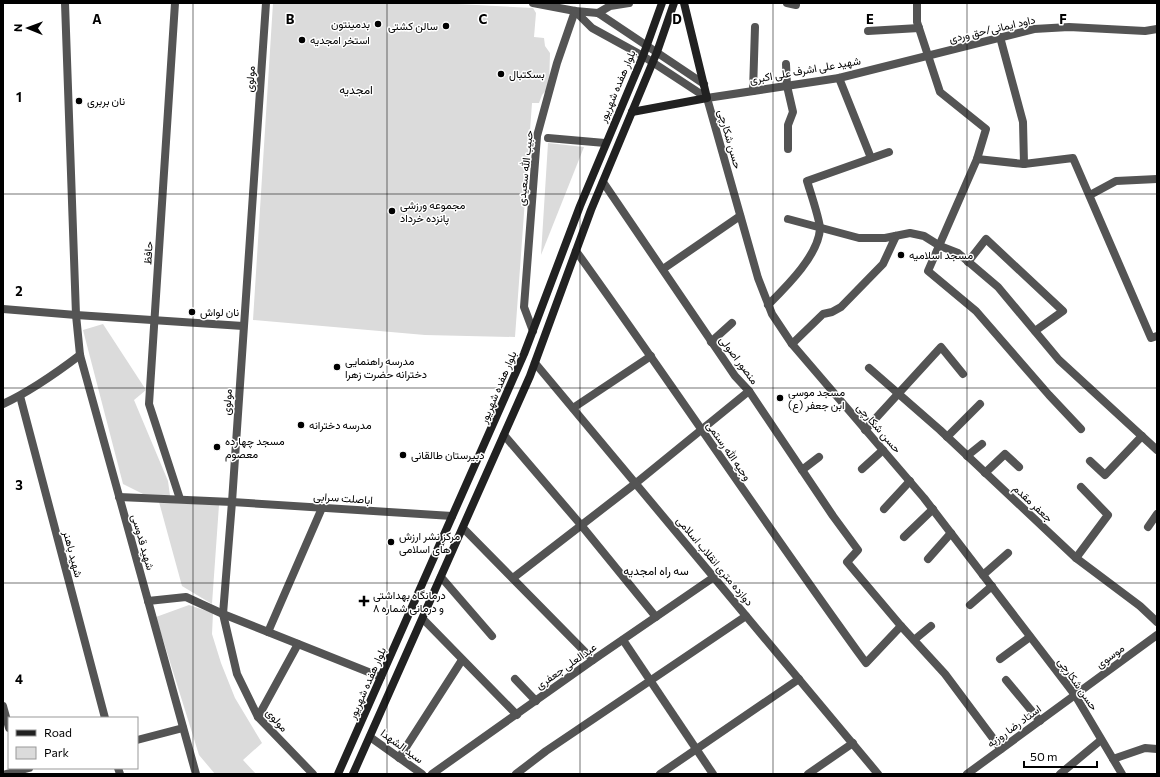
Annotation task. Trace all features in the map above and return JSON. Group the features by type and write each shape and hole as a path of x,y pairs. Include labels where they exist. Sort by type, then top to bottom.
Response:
{"main road":[{"name":"بلوار هفده شهریور","path":"338,774 491,430 533,331 580,206 647,45 662,3"},
{"path":"354,774 535,363 576,251 653,63 674,3"},
{"path":"632,112 707,98 684,3"}],"street":[{"name":"شهید قدوسی","path":"65,3 76,315 80,356 196,774"},
{"name":"حافظ","path":"176,3 149,404 180,499"},
{"name":"مولوی","path":"266,3 223,614 237,674 258,717 313,774"},
{"path":"533,3 575,11 598,13 704,84"},
{"path":"598,13 610,6 629,3"},
{"path":"787,3 796,5 796,3"},
{"path":"917,3 917,22 940,92 986,129 977,159 928,272 976,311 1049,396 1082,429"},
{"name":"حسن شکارچی","path":"575,11 592,28 642,56 707,98 758,278 772,314 792,344 933,509 1075,695 1122,774"},
{"name":"حبیب الله سعیدی","path":"533,331 524,307 537,136 557,63 575,11"},
{"name":"داود ایمانی/حق وردی","path":"928,55 1034,29 1069,27 1145,31 1157,29"},
{"path":"753,91 755,28"},
{"path":"868,31 919,28"},
{"path":"1000,37 1023,122 1024,164"},
{"name":"شهید علی اشرف علی اکبری","path":"707,98 839,78 928,55"},
{"path":"786,64 787,86 793,112 788,125 788,149"},
{"path":"839,78 871,158"},
{"path":"548,138 605,143"},
{"path":"768,305 794,279 817,243 820,228 807,181 889,152"},
{"path":"977,159 1024,164 1073,158 1154,337"},
{"path":"1090,195 1116,182 1157,179"},
{"name":"منصور اصولی","path":"603,182 711,342 735,376 749,391 833,516 858,550 847,562 900,626"},
{"path":"663,270 740,216"},
{"path":"788,219 859,238 885,238 910,233 924,236 940,246 958,253 998,287 1059,360 1157,450"},
{"path":"792,344 823,314 832,312 841,307 883,264 896,236"},
{"path":"968,262 986,239 1062,310 1035,331"},
{"name":"وجیه الله رستمی","path":"576,251 866,663 900,626"},
{"path":"3,309 243,326"},
{"path":"711,342 732,323"},
{"path":"865,430 941,347 963,374"},
{"path":"3,404 49,379 80,356"},
{"path":"573,408 651,356"},
{"name":"دوازده متری انقلاب اسلامی","path":"535,363 878,774"},
{"name":"جعفر مقدم","path":"869,368 968,456 1076,558 1140,606 1157,622"},
{"path":"513,578 636,483 749,391"},
{"name":"شهید باهنر","path":"20,396 105,717"},
{"path":"947,437 980,404"},
{"path":"504,435 581,525 656,617"},
{"path":"1090,461 1105,475 1142,436"},
{"path":"968,456 982,444"},
{"path":"862,469 883,450"},
{"path":"986,473 1005,454 1019,467"},
{"path":"802,470 819,457"},
{"path":"884,509 910,481"},
{"path":"1076,558 1108,515 1081,487"},
{"name":"اباصلت سرابی","path":"119,496 452,516"},
{"path":"268,632 322,508"},
{"path":"904,537 933,509"},
{"path":"1148,527 1157,514"},
{"path":"463,528 593,660"},
{"path":"928,560 951,533"},
{"path":"983,575 1008,552"},
{"path":"441,577 492,636"},
{"name":"عبدالعلی جعفری","path":"432,774 593,660 714,577"},
{"path":"970,605 992,586"},
{"path":"148,601 186,597 223,614 381,677"},
{"path":"516,774 546,751 589,724 746,616"},
{"path":"423,619 516,715"},
{"path":"900,626 945,674 1001,749"},
{"path":"914,640 931,626"},
{"name":"موسوی","path":"1075,695 1157,635"},
{"path":"1000,659 1030,636"},
{"path":"623,640 713,774"},
{"path":"258,717 298,644"},
{"path":"399,758 462,660"},
{"path":"514,679 536,701"},
{"path":"660,774 799,679"},
{"path":"1006,680 1040,721"},
{"name":"استاد رضا روزبه","path":"967,774 1075,695"},
{"path":"3,706 8,724"},
{"path":"138,740 183,728"},
{"name":"سید الشهدا","path":"370,737 422,774"},
{"path":"1060,774 1101,740"},
{"path":"808,774 853,743"},
{"path":"1113,759 1145,748 1157,749"},
{"path":"6,774 21,771"}],"green space":[{"name":"مجموعه ورزشی پانزده خرداد","path":"273,3 438,3 533,8 536,13 534,37 544,38 545,46 550,53 549,87 542,95 539,103 532,103 515,337 425,335 253,320"},
{"path":"548,143 584,147 541,255"},
{"path":"103,324 146,390 134,400 168,481 171,503 219,505 212,604 182,586 159,502 123,484 83,330"},
{"path":"189,605 213,613 212,634 221,663 235,698 262,743 243,760 256,774 215,774 199,755 156,617"}],"place":[{"name":"بدمینتون","path":"378,24"},
{"name":"سالن کشتی","path":"446,26"},
{"name":"استخر امجدیه","path":"302,40"},
{"name":"بسکتبال","path":"501,74"},
{"name":"نان بربری","path":"79,101"},
{"name":"مجموعه ورزشی پانزده خرداد","path":"392,211"},
{"name":"مسجد اسلامیه","path":"901,255"},
{"name":"نان لواش","path":"192,312"},
{"name":"مدرسه راهنمایی دخترانه حضرت زهرا","path":"337,367"},
{"name":"مسجد موسی ابن جعفر (ع)","path":"780,398"},
{"name":"مدرسه دخترانه","path":"301,425"},
{"name":"مسجد چهارده معصوم","path":"217,447"},
{"name":"دبیرستان طالقانی","path":"403,455"},
{"name":"مرکز نشر ارزش های اسلامی","path":"391,542"},
{"name":"درمانگاه بهداشتی و درمانی شماره ۸","path":"364,601"}],"district":[{"name":"امجدیه","path":"356,90"},
{"name":"سه راه امجدیه","path":"656,571"}]}
